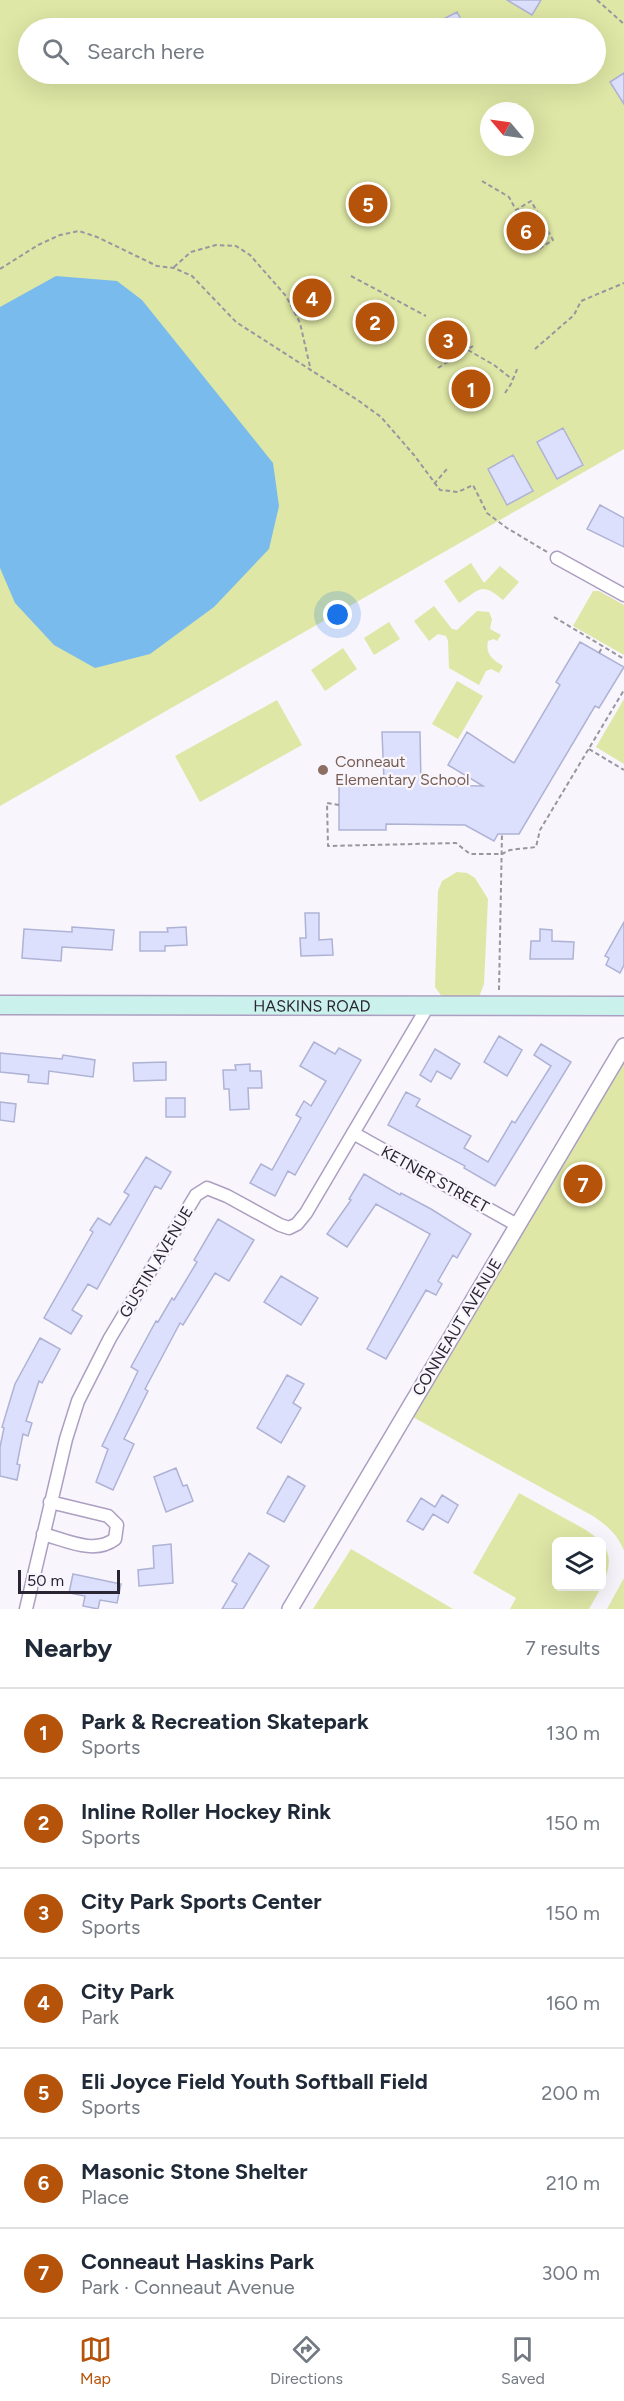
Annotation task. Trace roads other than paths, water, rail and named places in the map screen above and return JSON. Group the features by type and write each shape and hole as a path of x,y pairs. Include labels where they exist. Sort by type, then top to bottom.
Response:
{"main road":[{"name":"HASKINS ROAD","path":"0,1005 624,1006"}],"street":[{"path":"557,558 624,595"},
{"name":"GUSTIN AVENUE","path":"26,1609 66,1437 91,1373 196,1195 207,1188 227,1196 280,1225 289,1228 297,1224 306,1213 428,1006"},
{"name":"CONNEAUT AVENUE","path":"290,1609 624,1046"},
{"name":"KETNER STREET","path":"353,1133 517,1225"},
{"path":"43,1534 94,1547 106,1546 116,1539 117,1525 108,1516 50,1502"}],"water":[{"path":"56,276 117,281 142,300 273,463 279,506 269,549 214,607 150,654 95,668 54,645 15,603 0,568 0,307"}],"place":[{"name":"Eli Joyce Field Youth Softball Field","path":"368,204"},
{"name":"Masonic Stone Shelter","path":"526,231"},
{"name":"City Park","path":"312,298"},
{"name":"Inline Roller Hockey Rink","path":"375,322"},
{"name":"City Park Sports Center","path":"448,340"},
{"name":"Park & Recreation Skatepark","path":"471,389"},
{"name":"Conneaut Elementary School","path":"323,770"},
{"name":"Conneaut Haskins Park","path":"583,1184"}]}
